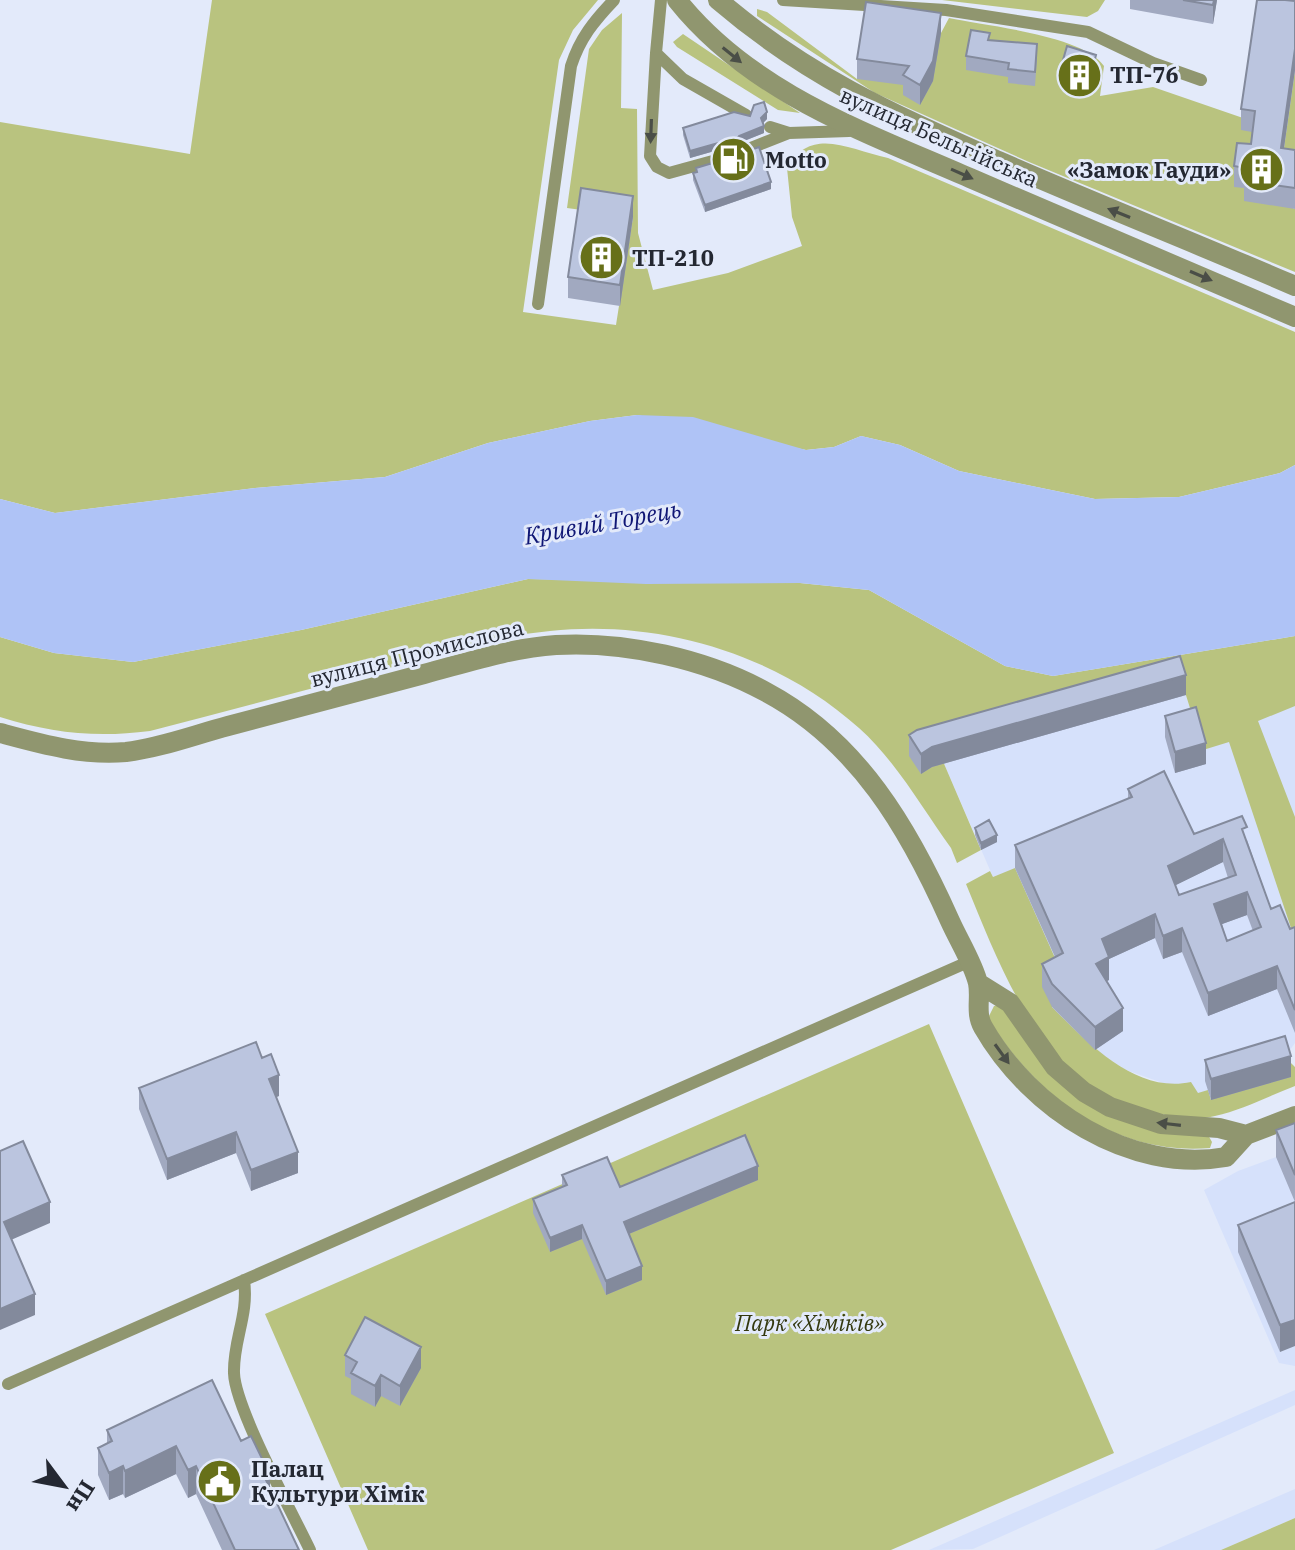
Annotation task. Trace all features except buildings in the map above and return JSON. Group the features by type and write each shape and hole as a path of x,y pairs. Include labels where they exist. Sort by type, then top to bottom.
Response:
{"street":[{"name":"вулиця Бельгійська","path":"677,0 721,46 775,87 869,134 1295,317"},
{"name":"вулиця Бельгійська","path":"718,0 766,41 801,65 873,104 1102,206 1295,286"},
{"name":"вулиця Промислова","path":"0,733 57,748 124,752 479,660 544,647 630,650 681,660 717,670 768,693 804,715 856,762 919,852 978,983"},
{"path":"978,983 1010,1003 1055,1067 1084,1092 1110,1107 1161,1124 1219,1128 1246,1135"},
{"path":"978,983 980,1023 1033,1091 1067,1118 1128,1147 1188,1161 1226,1157 1246,1135 1295,1116"}],"lane":[{"path":"538,304 571,66 585,32 614,0"},
{"path":"661,0 650,156 657,167 669,173 720,159"},
{"path":"783,0 946,10 1088,32 1153,63 1201,80"},
{"path":"656,53 683,79 746,115"},
{"path":"770,127 789,133"},
{"path":"743,151 789,133 840,129 869,134"},
{"path":"8,1384 968,962"},
{"path":"244,1280 247,1303 234,1373 242,1405 310,1550"}],"shaded area":[{"path":"1295,665 1295,1043 1285,1057 1291,1077 1211,1100 1126,1070 1095,1050 1015,869 993,877 936,745 1180,676 1196,728"},
{"path":"1295,1150 1295,1366 1279,1363 1204,1190 1238,1171"},
{"path":"1295,1390 1295,1405 973,1549 929,1550"},
{"path":"1295,1489 1295,1518 1221,1550 1154,1550"}],"green space":[{"path":"212,0 598,0 573,30 559,60 523,312 616,325 633,217 567,208 589,49 602,30 622,13 621,108 637,109 638,233 653,290 728,273 802,246 792,217 787,168 808,147 819,144 846,146 888,158 1295,332 1295,465 1280,473 1179,497 1095,499 959,471 900,445 861,436 834,447 806,450 637,415 590,421 488,443 385,477 255,488 55,513 0,499 0,122 190,154"},
{"path":"942,0 1105,0 1098,11 1087,17"},
{"path":"757,9 767,12 857,79 941,33 949,18 1032,33 1093,55 1104,66 1100,96 1153,87 1243,118 1255,132 1245,189 1295,209 1295,272 1029,162 875,93 757,16"},
{"path":"683,34 800,113 778,110 677,47 673,42"},
{"path":"1295,70 1295,171 1281,169"},
{"path":"528,579 800,583 869,590 1005,666 1053,676 1295,636 1295,706 1258,721 1295,817 1295,940 1229,742 1203,750 1180,676 936,745 981,850 957,863 951,848 885,755 827,702 754,662 715,647 674,637 591,629 504,638 150,731 74,733 0,717 0,637 54,653 133,662 301,630"},
{"path":"1015,868 1063,976 1052,1007 1097,1050 1132,1073 1151,1080 1171,1084 1191,1082 1198,1093 1208,1090 1211,1100 1285,1057 1295,1067 1295,1086 1245,1107 1194,1118 1160,1114 1121,1103 1087,1083 1059,1058 1014,993 966,884 990,871 993,877"},
{"path":"1000,1005 1066,1087 1208,1135 1212,1142 1210,1148 1175,1148 1141,1142 1110,1131 1081,1115 1054,1096 1007,1046 988,1018 994,1006"},
{"name":"Парк «Хіміків»","path":"929,1024 1114,1453 891,1550 368,1550 265,1314"},
{"path":"1295,1518 1295,1550 1221,1550"}],"water":[{"name":"Кривий Торець","path":"637,415 693,417 806,450 834,447 861,436 900,445 959,471 1095,499 1179,497 1280,473 1295,465 1295,636 1053,676 1005,666 869,590 800,583 646,584 528,579 301,630 133,662 54,653 0,637 0,499 55,513 255,488 385,477 488,443 590,421"}],"place":[{"name":"ТП-76","path":"1079,75"},
{"name":"Motto","path":"734,160"},
{"name":"«Замок Гауди»","path":"1262,170"},
{"name":"ТП-210","path":"601,258"},
{"name":"Палац Культури Хімік","path":"220,1482"}]}
